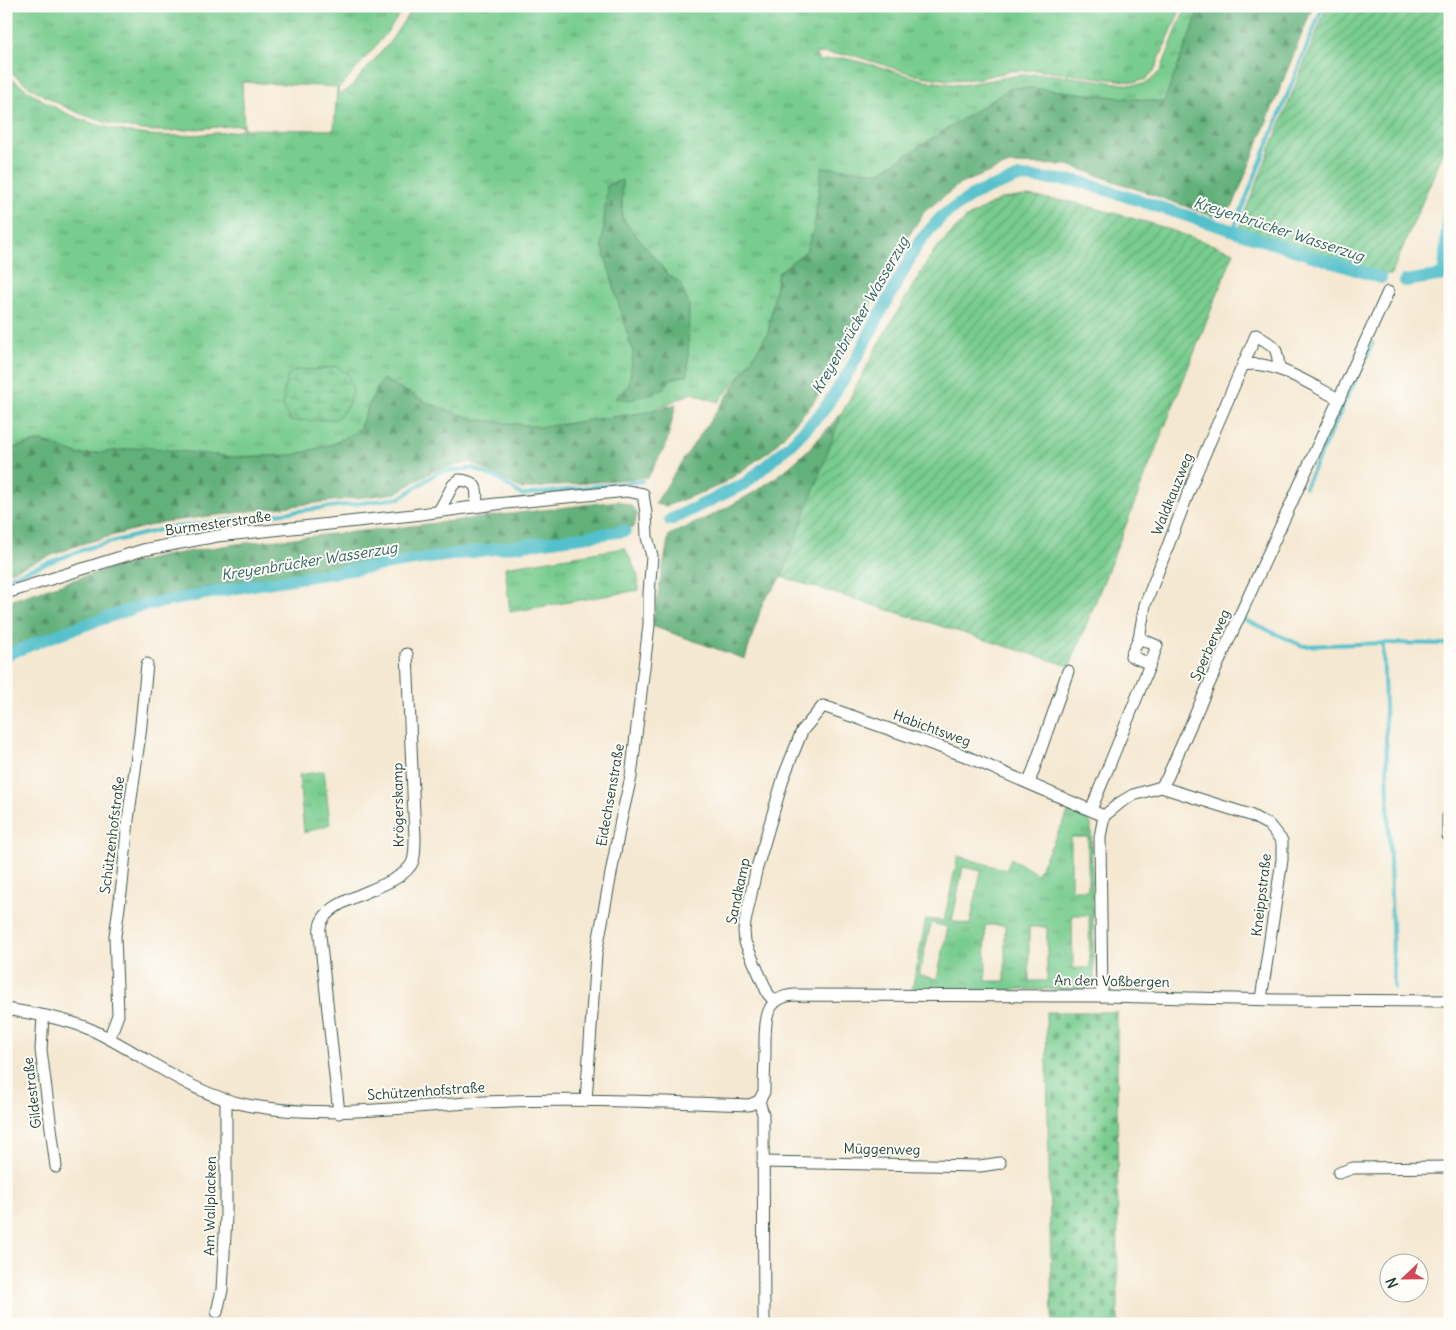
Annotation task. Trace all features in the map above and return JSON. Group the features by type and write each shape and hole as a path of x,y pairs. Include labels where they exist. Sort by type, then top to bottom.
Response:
{"street":[{"name":"Sperberweg","path":"1161,787 1167,778 1388,292"},
{"name":"Waldkauzweg","path":"1150,664 1131,656 1139,638 1145,605 1195,476 1256,335 1275,347 1279,368"},
{"path":"1243,365 1253,364 1279,368 1339,400"},
{"path":"439,511 453,485 459,480 468,480 474,484 478,493 476,506"},
{"name":"Burmesterstraße","path":"6,593 143,550 217,536 476,506 627,491 643,494"},
{"name":"Eidechsenstraße","path":"586,1101 596,954 631,777 649,626 652,556 647,537 643,494"},
{"path":"1091,810 1158,646 1139,638"},
{"name":"Krögerskamp","path":"339,1113 320,925 338,904 398,877 413,860 416,838 406,654"},
{"name":"Schützenhofstraße","path":"109,1039 118,1015 115,936 147,664"},
{"path":"1029,783 1068,671"},
{"name":"Habichtsweg","path":"823,706 963,755 1104,816"},
{"name":"Sandkamp","path":"775,1002 768,994 746,942 744,931 746,915 779,791 802,732 823,706"},
{"path":"1102,996 1100,837 1104,816 1133,795 1161,787"},
{"name":"Kneippstraße","path":"1161,787 1250,815 1269,825 1282,841 1282,860 1261,999"},
{"path":"1450,817 1448,817 1448,836 1450,836"},
{"name":"An den Voßbergen","path":"775,1002 783,997 794,995 1102,996 1450,1001"},
{"path":"764,1324 764,1114 760,1101 764,1092 766,1019 775,1002"},
{"name":"Schützenhofstraße","path":"6,1009 71,1022 91,1030 185,1082 226,1100 297,1112 339,1113 484,1102 586,1101 749,1105 760,1101"},
{"name":"Gildestraße","path":"43,1016 41,1050 56,1167"},
{"name":"Am Wallplacken","path":"217,1312 222,1290 225,1235 226,1100"},
{"name":"Müggenweg","path":"764,1162 980,1166 1000,1163"},
{"path":"1339,1173 1354,1168 1450,1167"}],"green space":[{"path":"6,6 405,6 376,46 338,88 339,95 350,88 389,43 414,6 630,6 631,9 632,6 1182,6 1154,71 1146,79 1135,82 1035,70 1012,71 975,79 947,80 916,75 852,55 815,53 819,61 843,58 926,81 961,85 1020,75 1043,74 1135,85 1144,84 1151,80 1161,70 1186,6 1201,6 1164,102 1031,88 1011,88 880,172 822,168 814,228 806,251 778,273 768,333 745,370 718,402 692,393 648,412 542,427 474,419 430,404 383,379 373,396 359,430 333,444 294,455 233,457 145,448 80,455 41,441 6,450 6,75 60,110 79,119 115,130 174,136 238,131 242,129 243,125 170,131 126,127 104,122 83,115 42,94 6,68","holes":["242,82 337,87 334,130 244,129","622,181 622,218 669,276 680,283 630,400 629,385 633,353 602,245","336,366 336,419 298,370 319,370"]},
{"path":"1201,6 1313,6 1233,206 1216,217 1068,165 1009,164 958,185 924,212 903,244 832,375 812,404 771,450 721,485 666,506 655,504 768,333 778,273 806,251 814,228 822,167 880,172 1011,88 1031,88 1164,102"},
{"path":"1327,6 1450,6 1450,137 1391,275 1238,230"},
{"path":"622,180 622,218 669,276 680,283 689,305 688,375 670,379 663,390 630,400 615,398 629,385 633,353 602,245 607,185"},
{"path":"1028,196 1077,203 1153,224 1234,252 1070,666 782,577 842,413 884,334 935,249 966,218 1001,199"},
{"path":"336,366 348,374 353,390 347,407 336,419 291,421 283,408 284,390 288,375 298,370 319,370"},
{"path":"383,379 430,404 474,419 542,427 648,412 676,404 666,445 648,477 522,489 471,462 435,470 396,493 163,522 81,544 6,573 6,450 41,441 80,455 145,447 233,457 294,455 333,444 359,430 373,396"},
{"path":"842,413 782,577 763,602 745,659 652,626 669,535 719,511 767,484 802,456"},
{"path":"618,501 630,505 637,513 634,527 473,547 236,582 147,599 66,626 6,651 6,602 104,570 169,555 236,544 403,527"},
{"path":"625,548 638,576 639,590 510,612 505,567"},
{"path":"324,771 330,824 304,833 299,775"},
{"path":"1069,811 1085,816 1091,824 1094,984 1086,989 912,990 926,919 944,921 958,856 1006,870 1011,858 1037,874","holes":["1071,837 1088,837 1088,890 1071,890","963,867 981,871 970,925 952,921","1072,915 1089,915 1090,968 1073,968","931,923 948,927 937,979 919,975","985,925 1005,925 1005,981 986,981","1029,927 1047,927 1047,981 1029,981"]},
{"path":"1046,1012 1117,1012 1118,1324 1052,1324"}],"waterway":[{"path":"1233,231 1323,6"},
{"name":"Kreyenbrücker Wasserzug","path":"670,520 746,483 790,445 823,411 851,368 919,242 942,216 976,193 1019,177 1078,181 1381,278"},
{"name":"Kreyenbrücker Wasserzug","path":"1405,281 1444,275 1448,210 1450,205"},
{"name":"Kreyenbrücker Wasserzug","path":"1444,275 1450,274"},
{"path":"1305,487 1373,343"},
{"path":"6,578 91,547 167,528 400,498 438,472 473,468 499,479 522,495 642,481"},
{"name":"Kreyenbrücker Wasserzug","path":"6,655 59,634 140,606 253,585 421,559 625,531"},
{"path":"1244,618 1303,646 1383,643 1394,988"},
{"path":"1383,643 1450,644"}]}
